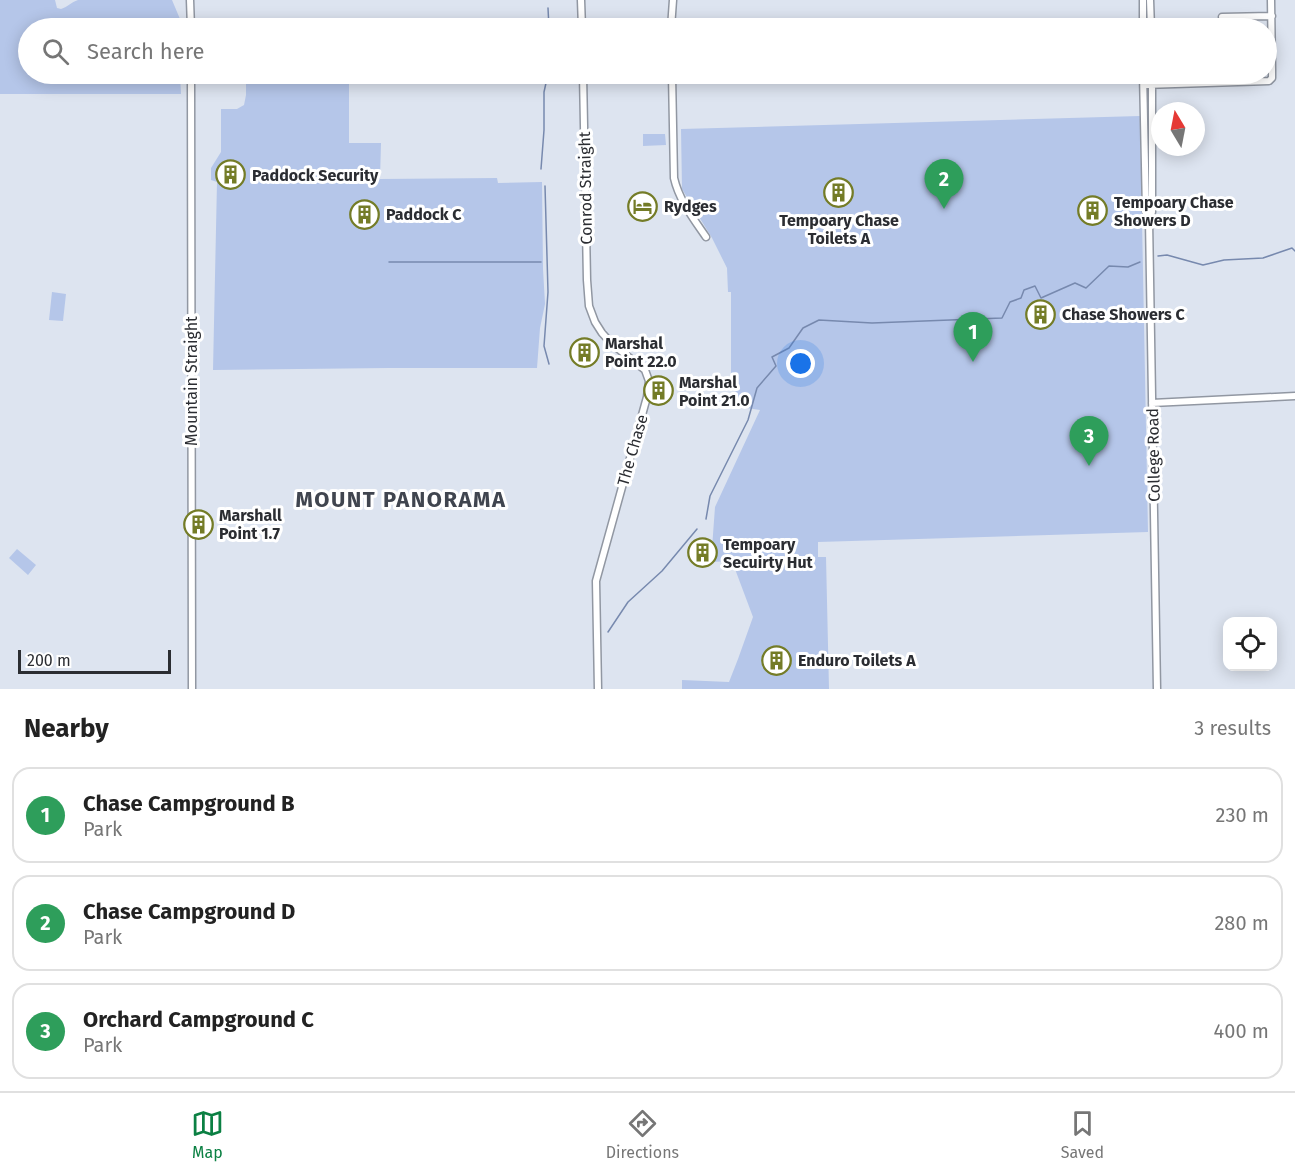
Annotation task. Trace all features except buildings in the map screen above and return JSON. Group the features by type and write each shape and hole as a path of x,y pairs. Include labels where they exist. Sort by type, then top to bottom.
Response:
{"street":[{"path":"190,0 191,18"},
{"path":"582,0 582,18"},
{"path":"672,18 673,0"},
{"path":"1143,0 1143,18"},
{"path":"1150,0 1151,18"},
{"path":"1222,17 1272,16 1271,0"},
{"name":"Mountain Straight","path":"191,84 192,689"},
{"name":"Conrod Straight","path":"583,84 589,302"},
{"path":"672,84 674,178 682,200 706,237"},
{"path":"1144,85 1181,84"},
{"name":"College Road","path":"1144,85 1148,125"},
{"name":"College Road","path":"1152,85 1148,125 1146,212 1149,220 1158,689"},
{"name":"The Chase","path":"589,302 592,315 602,333 612,344 642,366 649,381 647,397 598,572 596,588 597,689"},
{"path":"1152,403 1295,396"}],"shaded area":[{"path":"0,0 55,0 57,8 61,9 78,0 172,0 180,18 18,18 18,84 180,84 181,94 0,94"},
{"path":"246,84 349,84 349,143 381,143 380,179 497,178 498,183 542,182 545,304 540,328 537,368 213,370 217,182 211,180 211,168 221,152 221,109 237,109 244,105"},
{"path":"1140,116 1148,532 818,542 818,557 826,557 829,689 682,689 682,680 729,682 753,617 732,561 711,562 715,507 760,410 747,408 737,396 731,377 731,292 728,292 727,268 712,238 682,189 681,129"},
{"path":"643,134 665,134 666,145 643,146"},
{"path":"52,292 66,294 63,321 49,320"},
{"path":"17,549 36,565 28,575 9,558"}],"waterway":[{"path":"548,8 548,18"},
{"path":"541,169 546,84"},
{"path":"545,186 548,292 544,346 549,364"},
{"path":"1158,256 1167,255 1203,265 1224,260 1263,258 1292,248 1295,251"},
{"path":"389,262 541,262"},
{"path":"706,519 710,496 748,420 757,388 776,366 772,357 789,348 803,328 819,320 872,323 1002,318 1010,302 1021,298 1024,290 1035,286 1041,298 1075,283 1086,288 1109,266 1128,267 1140,262"},
{"path":"608,632 628,602 662,571 697,529"}],"place":[{"name":"Paddock Security","path":"231,175"},
{"name":"Tempoary Chase Toilets A","path":"839,192"},
{"name":"Rydges","path":"643,206"},
{"name":"Chase Campground D","path":"944,209"},
{"name":"Tempoary Chase Showers D","path":"1093,211"},
{"name":"Paddock C","path":"365,214"},
{"name":"Chase Showers C","path":"1041,314"},
{"name":"Marshal Point 22.0","path":"584,352"},
{"name":"Chase Campground B","path":"973,362"},
{"name":"Marshal Point 21.0","path":"658,391"},
{"name":"Orchard Campground C","path":"1089,466"},
{"name":"Marshall Point 1.7","path":"198,524"},
{"name":"Tempoary Secuirty Hut","path":"702,553"},
{"name":"Enduro Toilets A","path":"777,660"}],"district":[{"name":"MOUNT PANORAMA","path":"401,499"}]}
